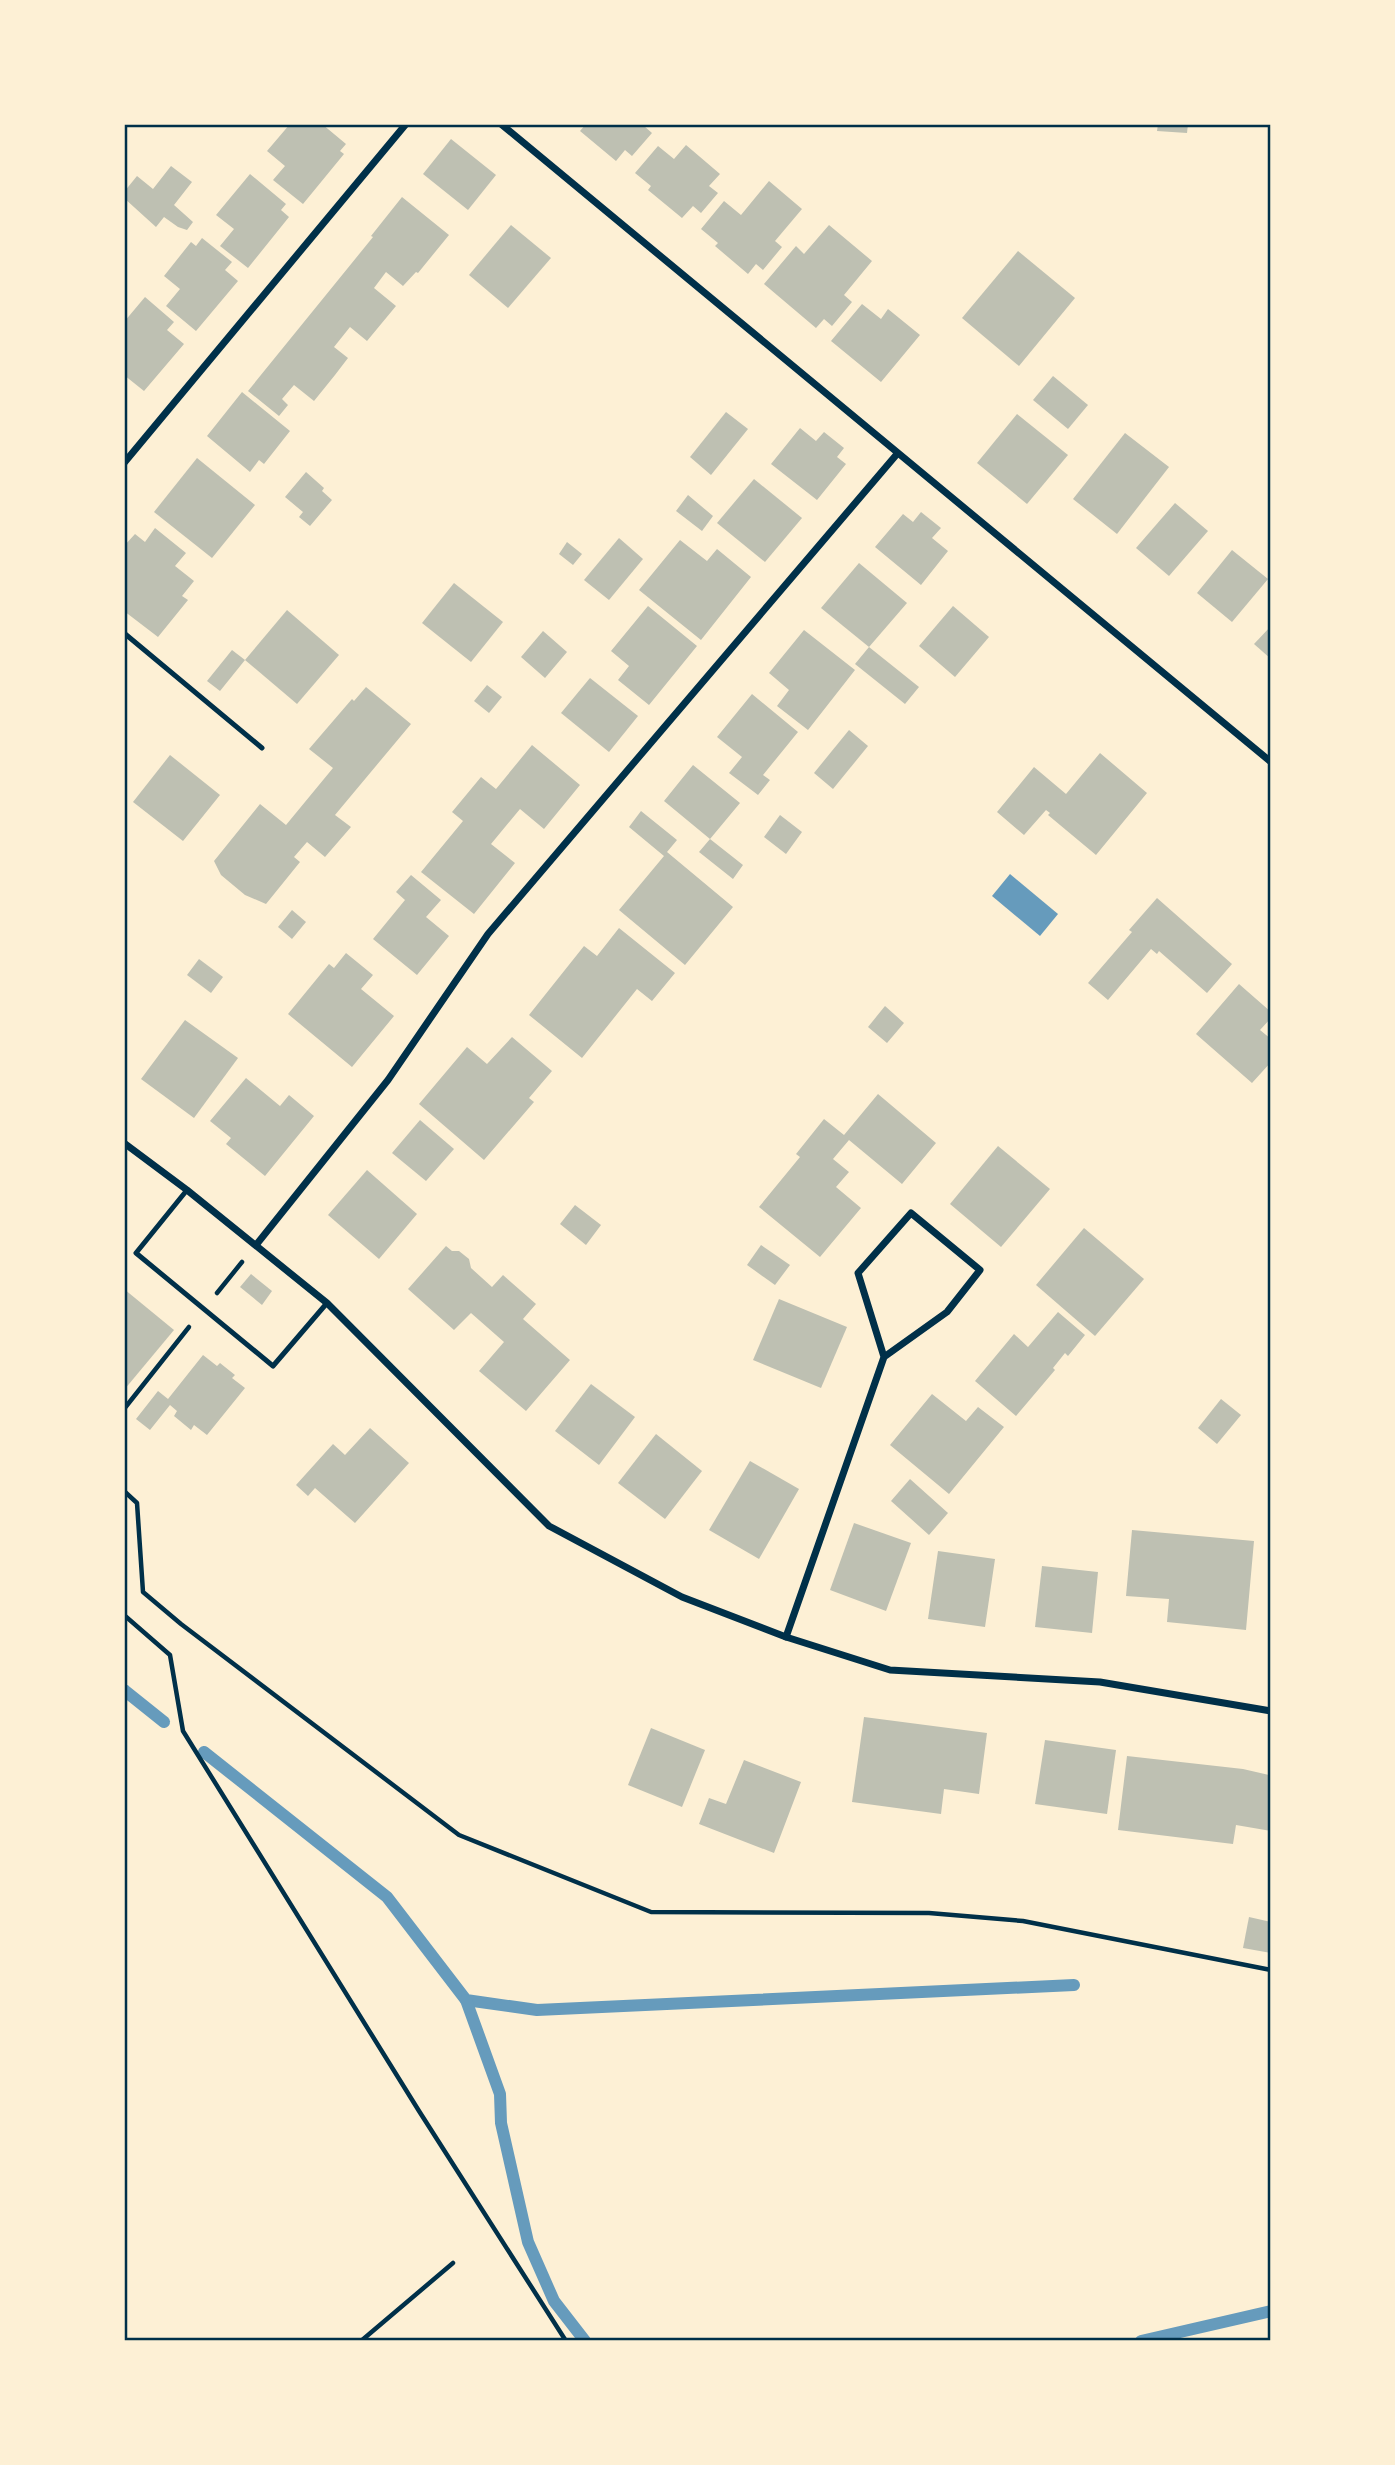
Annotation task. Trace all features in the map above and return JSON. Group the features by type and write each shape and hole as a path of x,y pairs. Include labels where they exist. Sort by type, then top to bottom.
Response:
{"street":[{"path":"124,463 406,124"},
{"path":"501,124 1271,762"},
{"path":"256,1245 388,1080 488,934 897,454"},
{"path":"124,1143 327,1303 550,1526 682,1597 786,1637 890,1670 1100,1682 1271,1711"},
{"path":"786,1637 884,1357 947,1312 980,1270 911,1213 858,1273 884,1357"}],"lane":[{"path":"124,633 262,748"},
{"path":"187,1190 136,1253 213,1318 273,1366 327,1303"}],"path":[{"path":"124,1491 137,1503 143,1592 181,1624 459,1835 651,1912 929,1913 1023,1921 1271,1970"},
{"path":"124,1615 170,1656 183,1731 419,2111 566,2341"},
{"path":"361,2341 453,2263"}],"water":[{"path":"1010,874 1058,914 1040,936 992,896"}],"building":[{"path":"290,124 307,124 310,127 313,124 322,124 346,144 340,151 344,154 303,204 273,180 285,166 267,151"},
{"path":"586,124 645,124 652,133 632,156 625,150 616,161 580,131"},
{"path":"1158,124 1188,124 1187,133 1157,131"},
{"path":"451,139 496,175 468,210 423,174"},
{"path":"686,145 720,174 709,186 718,193 701,213 693,206 682,218 648,190 651,186 635,173 658,146 674,159"},
{"path":"171,166 192,182 174,205 193,222 187,230 164,217 156,227 124,198 124,192 137,176 153,189"},
{"path":"250,174 286,204 281,210 289,217 248,268 220,246 234,229 216,215"},
{"path":"769,181 802,209 775,241 782,247 763,270 756,264 748,274 715,246 718,243 701,229 724,201 741,215"},
{"path":"402,197 449,235 418,273 403,286 386,272 374,288 396,306 367,341 350,327 334,347 348,358 335,375 314,401 294,385 282,399 288,405 279,416 248,391 373,237 371,236"},
{"path":"511,225 551,258 508,308 469,275"},
{"path":"829,225 872,261 844,295 852,302 832,326 824,319 816,328 764,284 796,246 804,254"},
{"path":"202,238 232,262 225,270 238,281 196,331 166,306 180,289 164,276 191,242 196,246"},
{"path":"1018,251 1075,298 1019,366 962,318"},
{"path":"145,297 174,322 167,330 184,344 144,391 124,375 124,322"},
{"path":"862,304 881,319 888,309 920,335 881,382 831,341"},
{"path":"1053,376 1088,405 1068,429 1033,400"},
{"path":"242,392 290,431 264,464 259,460 250,472 207,436"},
{"path":"726,412 748,429 711,475 690,457"},
{"path":"1017,414 1068,455 1027,504 977,463"},
{"path":"800,428 816,441 824,432 844,448 837,457 846,464 817,500 771,464"},
{"path":"1125,433 1169,467 1117,534 1073,499"},
{"path":"197,458 255,505 212,558 154,512"},
{"path":"306,472 324,488 322,491 332,500 310,526 299,517 303,512 285,497"},
{"path":"754,479 802,518 765,562 717,523"},
{"path":"688,495 713,516 702,531 676,511"},
{"path":"1175,503 1208,531 1169,576 1136,548"},
{"path":"921,512 941,528 932,538 948,551 921,585 875,547 903,514 913,522"},
{"path":"155,528 186,553 175,566 194,581 182,596 188,600 158,637 124,611 124,546 135,534 145,542"},
{"path":"619,538 643,559 609,600 584,580"},
{"path":"680,540 707,561 717,549 751,577 701,640 639,590"},
{"path":"567,542 582,554 573,565 559,554"},
{"path":"1232,550 1268,579 1232,622 1197,593"},
{"path":"859,563 907,603 869,647 821,608"},
{"path":"454,583 503,622 471,662 422,623"},
{"path":"648,606 697,646 649,705 618,680 629,666 611,651"},
{"path":"953,606 989,637 955,677 919,646"},
{"path":"287,610 339,655 297,704 245,660"},
{"path":"1271,626 1271,659 1254,644"},
{"path":"804,630 855,670 808,730 777,706 789,690 769,673"},
{"path":"543,631 567,652 545,678 521,657"},
{"path":"869,647 919,687 905,704 855,664"},
{"path":"232,650 245,660 220,691 207,681"},
{"path":"590,678 638,716 609,752 561,713"},
{"path":"487,685 502,697 489,713 474,701"},
{"path":"366,687 411,724 335,815 351,827 325,857 307,842 294,857 300,862 266,904 245,895 221,875 214,861 260,804 286,825 333,768 309,749 352,699 354,701"},
{"path":"752,694 798,732 763,775 770,780 758,795 729,773 742,757 717,737"},
{"path":"849,730 868,746 833,789 814,773"},
{"path":"532,745 580,785 544,829 520,809 491,844 515,863 474,914 421,872 463,821 452,812 481,777 496,789"},
{"path":"1100,753 1147,793 1096,855 1048,815 1050,813 1046,810 1024,835 997,812 1034,767 1066,794"},
{"path":"170,755 220,795 183,841 133,802"},
{"path":"693,765 740,803 710,839 664,801"},
{"path":"641,811 677,840 667,852 733,907 685,965 619,910 664,856 629,827"},
{"path":"780,815 802,832 786,854 764,837"},
{"path":"710,839 743,865 733,879 699,852"},
{"path":"411,875 441,900 426,917 449,936 417,975 373,939 405,900 396,892"},
{"path":"1157,898 1232,964 1207,993 1159,951 1157,954 1151,949 1108,1000 1088,983"},
{"path":"292,910 306,922 292,939 278,927"},
{"path":"619,928 675,973 652,1001 637,989 582,1058 529,1015 584,946 597,956"},
{"path":"346,953 373,975 361,989 394,1016 352,1067 288,1014 329,964 334,968"},
{"path":"199,959 223,977 211,993 187,975"},
{"path":"1239,984 1271,1012 1271,1018 1260,1030 1271,1039 1271,1062 1252,1083 1196,1034"},
{"path":"885,1006 904,1023 887,1043 868,1027"},
{"path":"185,1020 238,1058 194,1118 141,1079"},
{"path":"512,1037 552,1071 529,1098 534,1102 484,1160 419,1104 467,1047 487,1064"},
{"path":"246,1078 280,1106 289,1095 314,1116 265,1176 226,1144 231,1138 210,1121"},
{"path":"878,1094 936,1143 902,1184 849,1140 833,1159 849,1172 836,1187 861,1208 820,1257 759,1207 800,1157 796,1154 824,1119 844,1135"},
{"path":"420,1120 454,1149 426,1181 392,1153"},
{"path":"998,1146 1050,1189 1001,1247 950,1204"},
{"path":"367,1170 417,1214 379,1259 328,1215"},
{"path":"575,1205 601,1225 586,1245 560,1224"},
{"path":"1084,1228 1144,1279 1095,1336 1036,1285"},
{"path":"761,1245 790,1265 775,1285 747,1265"},
{"path":"446,1246 469,1259 471,1268 492,1287 503,1275 536,1304 523,1319 570,1360 526,1411 479,1371 504,1342 471,1313 454,1330 408,1289"},
{"path":"251,1274 272,1291 262,1305 240,1287"},
{"path":"124,1289 174,1330 124,1390"},
{"path":"779,1299 847,1327 821,1388 753,1360"},
{"path":"1058,1312 1085,1335 1068,1356 1065,1353 1053,1368 1055,1370 1016,1416 975,1381 1014,1334 1028,1347"},
{"path":"203,1355 217,1366 220,1363 235,1375 232,1378 245,1388 207,1435 194,1425 191,1430 174,1416 177,1411 170,1405 150,1430 136,1419 158,1391 168,1399"},
{"path":"591,1384 635,1417 599,1465 555,1431"},
{"path":"932,1394 966,1421 978,1407 1004,1427 949,1494 890,1445"},
{"path":"1221,1399 1241,1415 1217,1444 1198,1428"},
{"path":"370,1428 409,1463 355,1523 315,1488 308,1496 296,1485 333,1444 345,1455"},
{"path":"656,1434 702,1471 665,1519 618,1483"},
{"path":"750,1461 799,1489 759,1559 709,1530"},
{"path":"910,1479 948,1513 929,1535 891,1501"},
{"path":"854,1523 911,1543 886,1611 830,1590"},
{"path":"1132,1530 1254,1541 1246,1630 1167,1622 1169,1599 1126,1596"},
{"path":"938,1551 995,1559 985,1627 928,1619"},
{"path":"1042,1566 1098,1572 1092,1633 1035,1627"},
{"path":"864,1717 987,1733 979,1794 944,1789 941,1814 852,1802"},
{"path":"651,1728 705,1750 682,1807 628,1785"},
{"path":"1045,1740 1116,1750 1107,1814 1035,1804"},
{"path":"1127,1756 1243,1769 1269,1775 1271,1831 1236,1825 1233,1844 1118,1830"},
{"path":"744,1760 801,1782 774,1853 699,1824 709,1798 726,1804"},
{"path":"1249,1917 1271,1922 1271,1953 1243,1948"}],"waterway":[{"path":"124,1690 164,1722"},
{"path":"204,1752 387,1897 466,2000 537,2010 1074,1985"},
{"path":"466,2000 500,2094 501,2123 528,2242 554,2301 585,2341"},
{"path":"1141,2341 1271,2311"}]}
